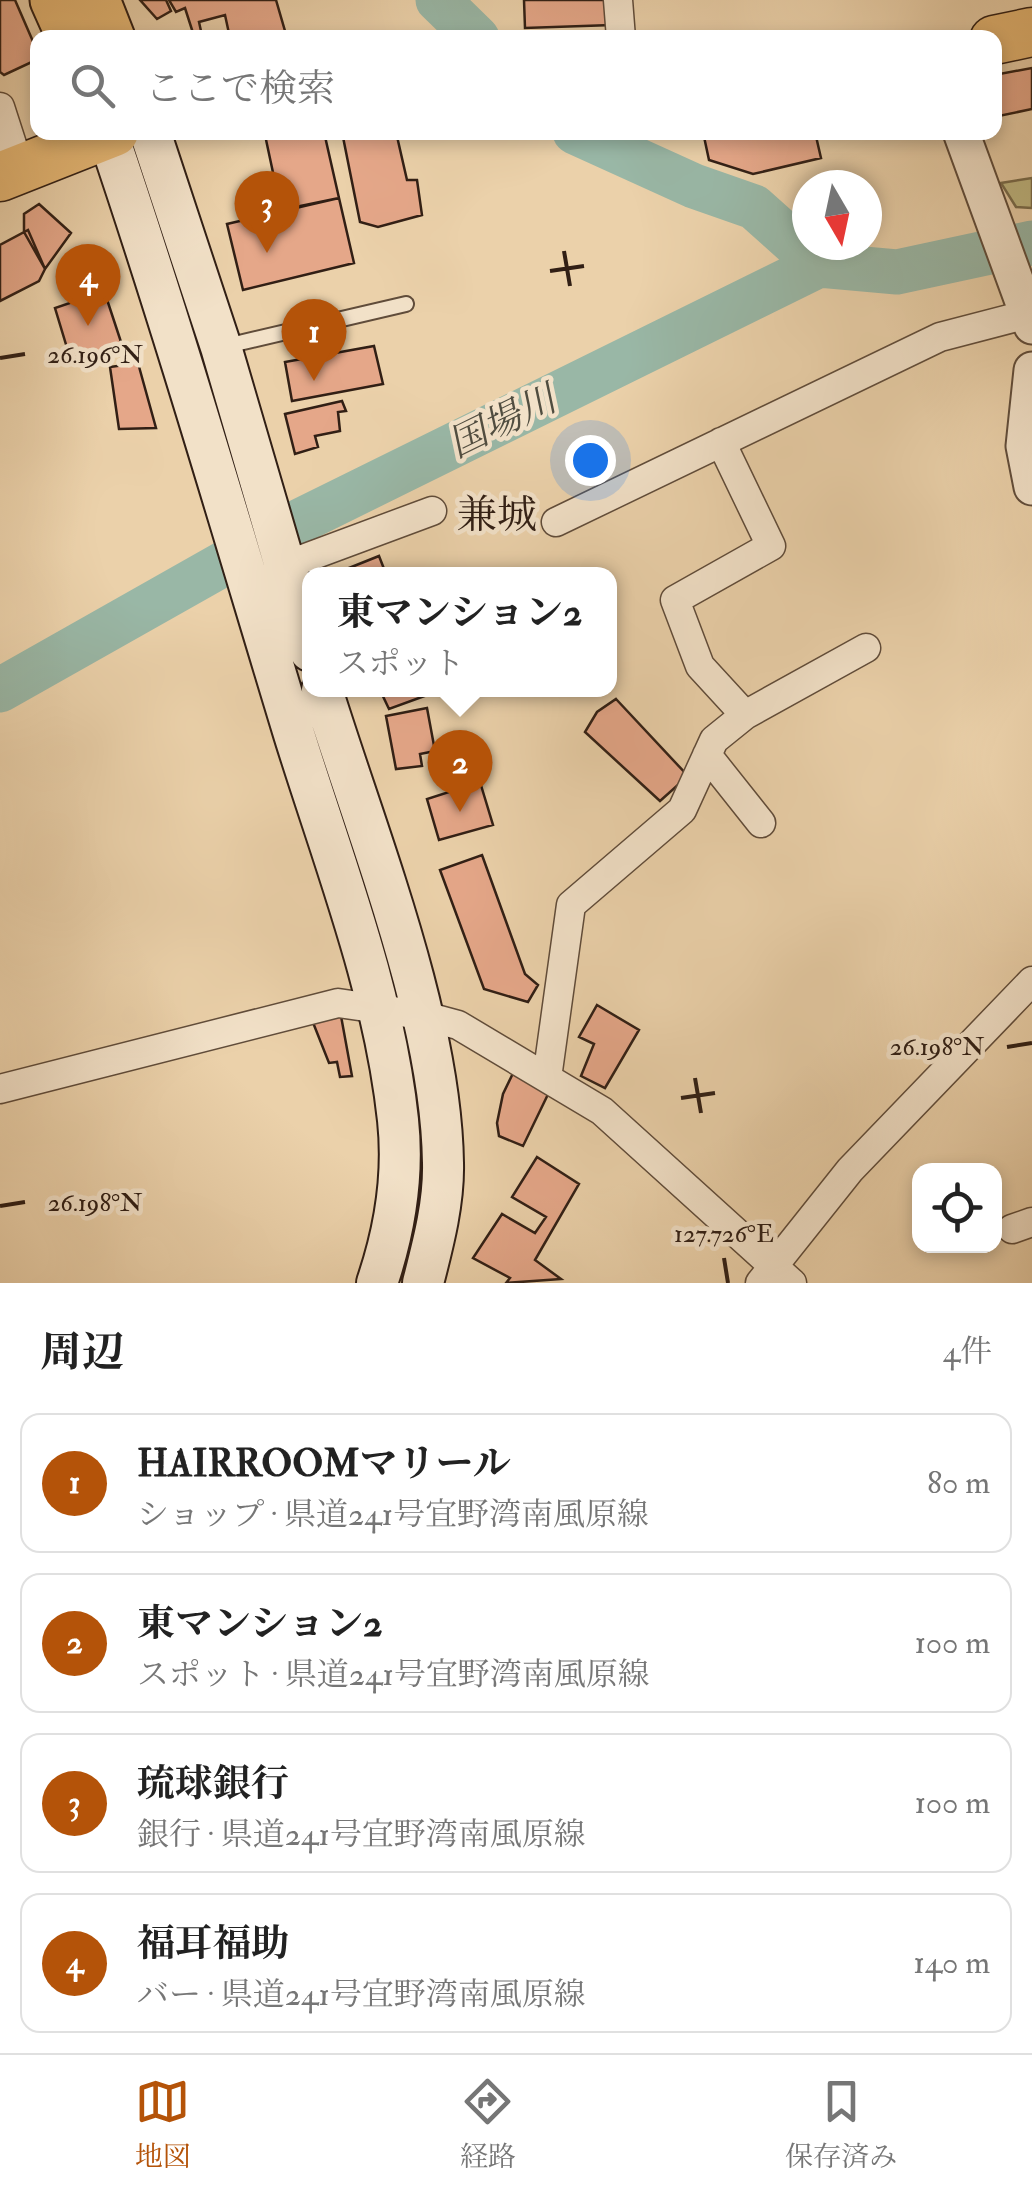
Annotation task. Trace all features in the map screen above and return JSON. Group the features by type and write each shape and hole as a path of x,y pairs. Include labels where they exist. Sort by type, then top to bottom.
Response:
{"highway":[{"path":"1002,38 1032,32"},
{"path":"10,173 101,140"}],"main road":[{"path":"53,0 66,30"},
{"path":"97,0 109,30"},
{"path":"122,140 226,504 271,567 302,634"},
{"path":"123,140 221,347 259,481 271,567 302,695"},
{"path":"302,697 392,1069 400,1177 392,1240 377,1283"},
{"path":"324,697 432,1061 444,1164 436,1231 423,1283"}],"street":[{"path":"618,0 620,30"},
{"path":"0,107 10,173"},
{"path":"556,522 940,337 1029,312 964,140"},
{"path":"1032,370 1024,446 1032,487"},
{"path":"721,442 770,546 675,600 700,666 745,715"},
{"path":"271,567 432,511"},
{"path":"547,1078 571,905 682,810 714,740 745,715 866,648"},
{"path":"707,755 761,823"},
{"path":"0,1089 338,1004 420,1015 458,1025 602,1110 775,1277 850,1170 1032,981"}],"lane":[{"path":"221,347 406,304"}],"shaded area":[{"path":"1032,178 1032,208 1016,207 1001,183"}],"building":[{"path":"0,0 15,0 30,35 30,63 4,75 0,72"},
{"path":"140,0 166,0 171,11 157,19"},
{"path":"169,0 276,0 285,30 228,30 225,15 199,22 201,30 192,30 185,8 176,12"},
{"path":"524,0 611,0 612,25 525,28"},
{"path":"1032,68 1032,109 1002,115 1002,74"},
{"path":"266,140 326,140 339,198 281,210"},
{"path":"344,140 398,140 407,180 417,180 422,215 378,227 360,222"},
{"path":"705,140 817,140 821,158 753,174 709,160"},
{"path":"339,198 354,263 243,290 227,224"},
{"path":"39,204 71,233 45,269 24,232 24,214"},
{"path":"28,230 45,269 39,281 0,301 0,245"},
{"path":"94,260 122,345 71,361 55,308 70,303 60,271"},
{"path":"374,346 383,384 292,401 285,362"},
{"path":"138,363 156,428 119,429 110,367"},
{"path":"342,401 346,411 338,412 340,431 315,436 318,447 295,454 285,414"},
{"path":"379,556 383,567 352,567"},
{"path":"383,697 422,697 389,709"},
{"path":"616,699 688,776 660,801 585,732 597,712"},
{"path":"427,708 435,751 420,754 422,766 396,769 386,716"},
{"path":"480,782 493,825 439,840 427,799"},
{"path":"482,855 525,974 538,985 528,1002 484,989 440,870"},
{"path":"597,1005 639,1030 605,1088 581,1076 594,1044 579,1037"},
{"path":"341,1016 352,1076 340,1077 337,1062 329,1063 312,1020"},
{"path":"516,1067 552,1086 523,1146 499,1136 497,1123 503,1094"},
{"path":"537,1157 579,1184 535,1260 561,1279 506,1283 510,1278 473,1258 502,1214 535,1233 546,1217 512,1197"}],"waterway":[{"path":"438,0 469,30"},
{"path":"593,140 694,186 754,207 819,265"},
{"name":"国場川","path":"0,690 292,525 819,265 897,272 1032,243"}],"place":[{"name":"琉球銀行","path":"267,253"},
{"name":"福耳福助","path":"88,326"},
{"name":"HAIRROOMマリール","path":"314,381"},
{"name":"東マンション2","path":"460,812"}],"district":[{"name":"兼城","path":"497,514"}]}
